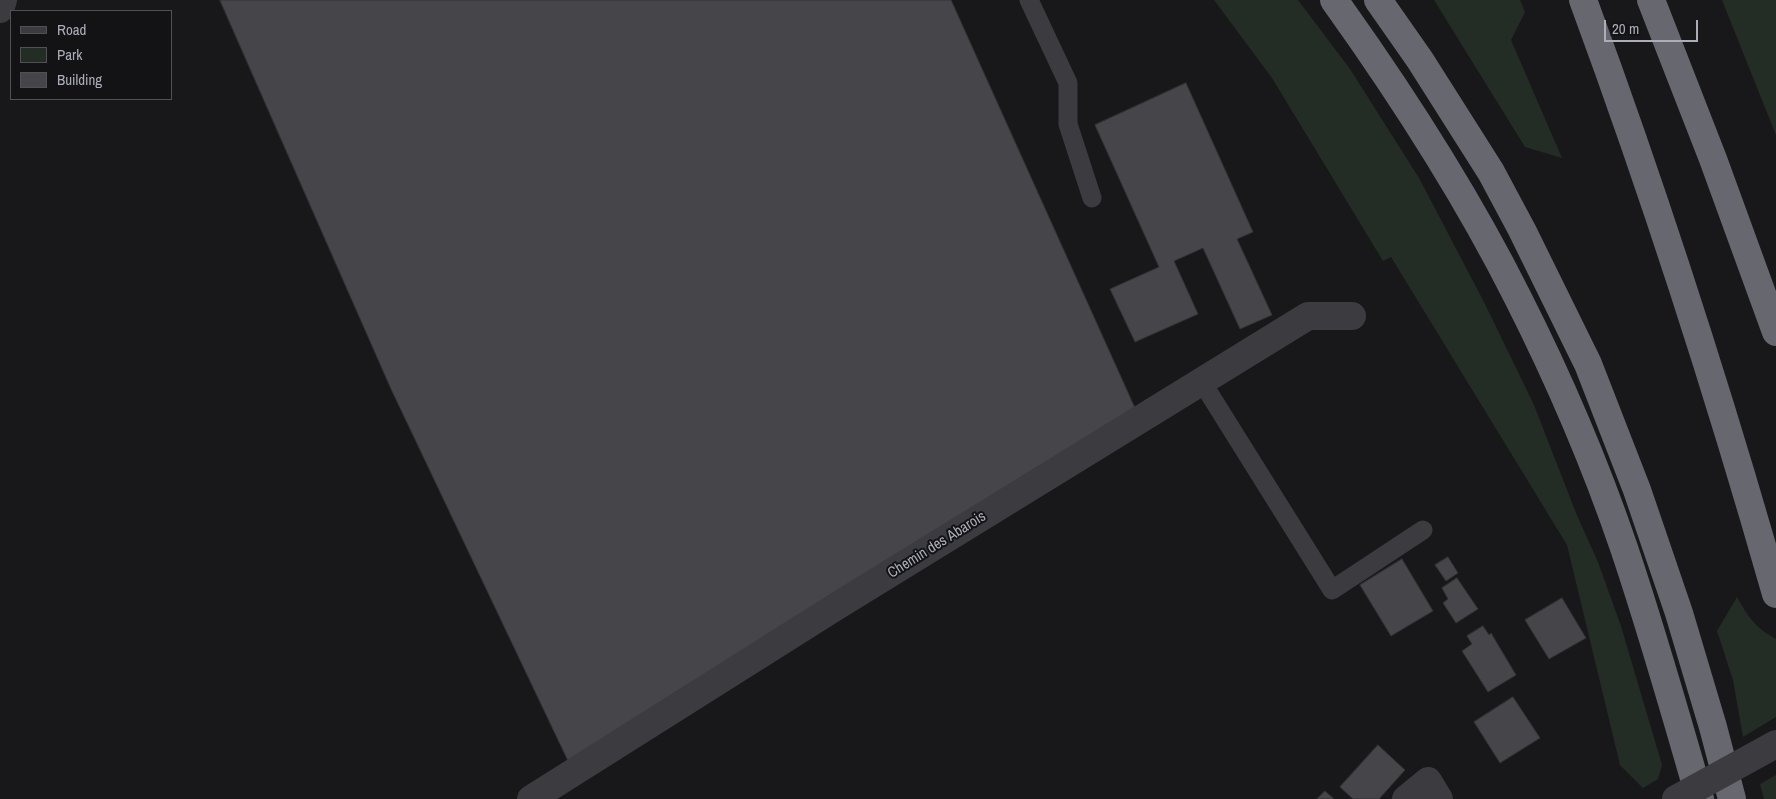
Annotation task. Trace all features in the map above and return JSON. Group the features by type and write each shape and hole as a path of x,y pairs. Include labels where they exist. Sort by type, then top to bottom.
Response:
{"highway":[{"path":"1334,0 1400,95 1456,185 1518,298 1551,368 1588,453 1623,546 1665,678 1700,799"},
{"path":"1378,0 1440,91 1491,172 1522,230 1588,364 1637,490 1679,613 1732,799"},
{"path":"1583,0 1667,237 1776,594"},
{"path":"1650,0 1713,159 1776,332"}],"street":[{"path":"0,9 3,0"},
{"name":"Chemin des Abarois","path":"531,799 837,606 1308,316 1352,316"},
{"path":"1676,799 1776,744"},
{"path":"1406,799 1428,782 1439,799"}],"lane":[{"path":"1029,0 1068,83 1068,124 1092,198"},
{"path":"1202,382 1332,590 1423,530"}],"green space":[{"path":"1214,0 1298,0 1350,69 1419,178 1484,302 1534,405 1576,513 1598,562 1621,626 1662,765 1658,779 1643,788 1620,765 1567,545 1391,257 1383,261 1272,78"},
{"path":"1434,0 1520,0 1525,12 1511,40 1562,158 1525,147"},
{"path":"1722,0 1776,0 1776,135"},
{"path":"1737,597 1753,621 1763,631 1776,639 1776,717 1743,737 1733,680 1717,631"},
{"path":"1776,775 1776,799 1764,799 1760,784"}],"building":[{"path":"220,0 951,0 1135,408 569,763 391,389"},
{"path":"1186,83 1253,232 1237,239 1272,315 1240,329 1203,248 1174,261 1198,314 1135,342 1110,289 1159,267 1095,125"},
{"path":"1448,557 1458,573 1446,581 1435,565"},
{"path":"1402,559 1433,611 1391,636 1360,585"},
{"path":"1457,578 1478,609 1456,623 1443,603 1448,599 1442,588"},
{"path":"1562,598 1586,638 1549,659 1525,620"},
{"path":"1483,626 1489,635 1491,633 1516,675 1488,692 1462,651 1472,644 1467,636"},
{"path":"1513,697 1540,738 1500,763 1474,722"},
{"path":"1378,745 1405,770 1379,799 1353,799 1340,787"},
{"path":"1325,791 1334,799 1317,799"}]}
